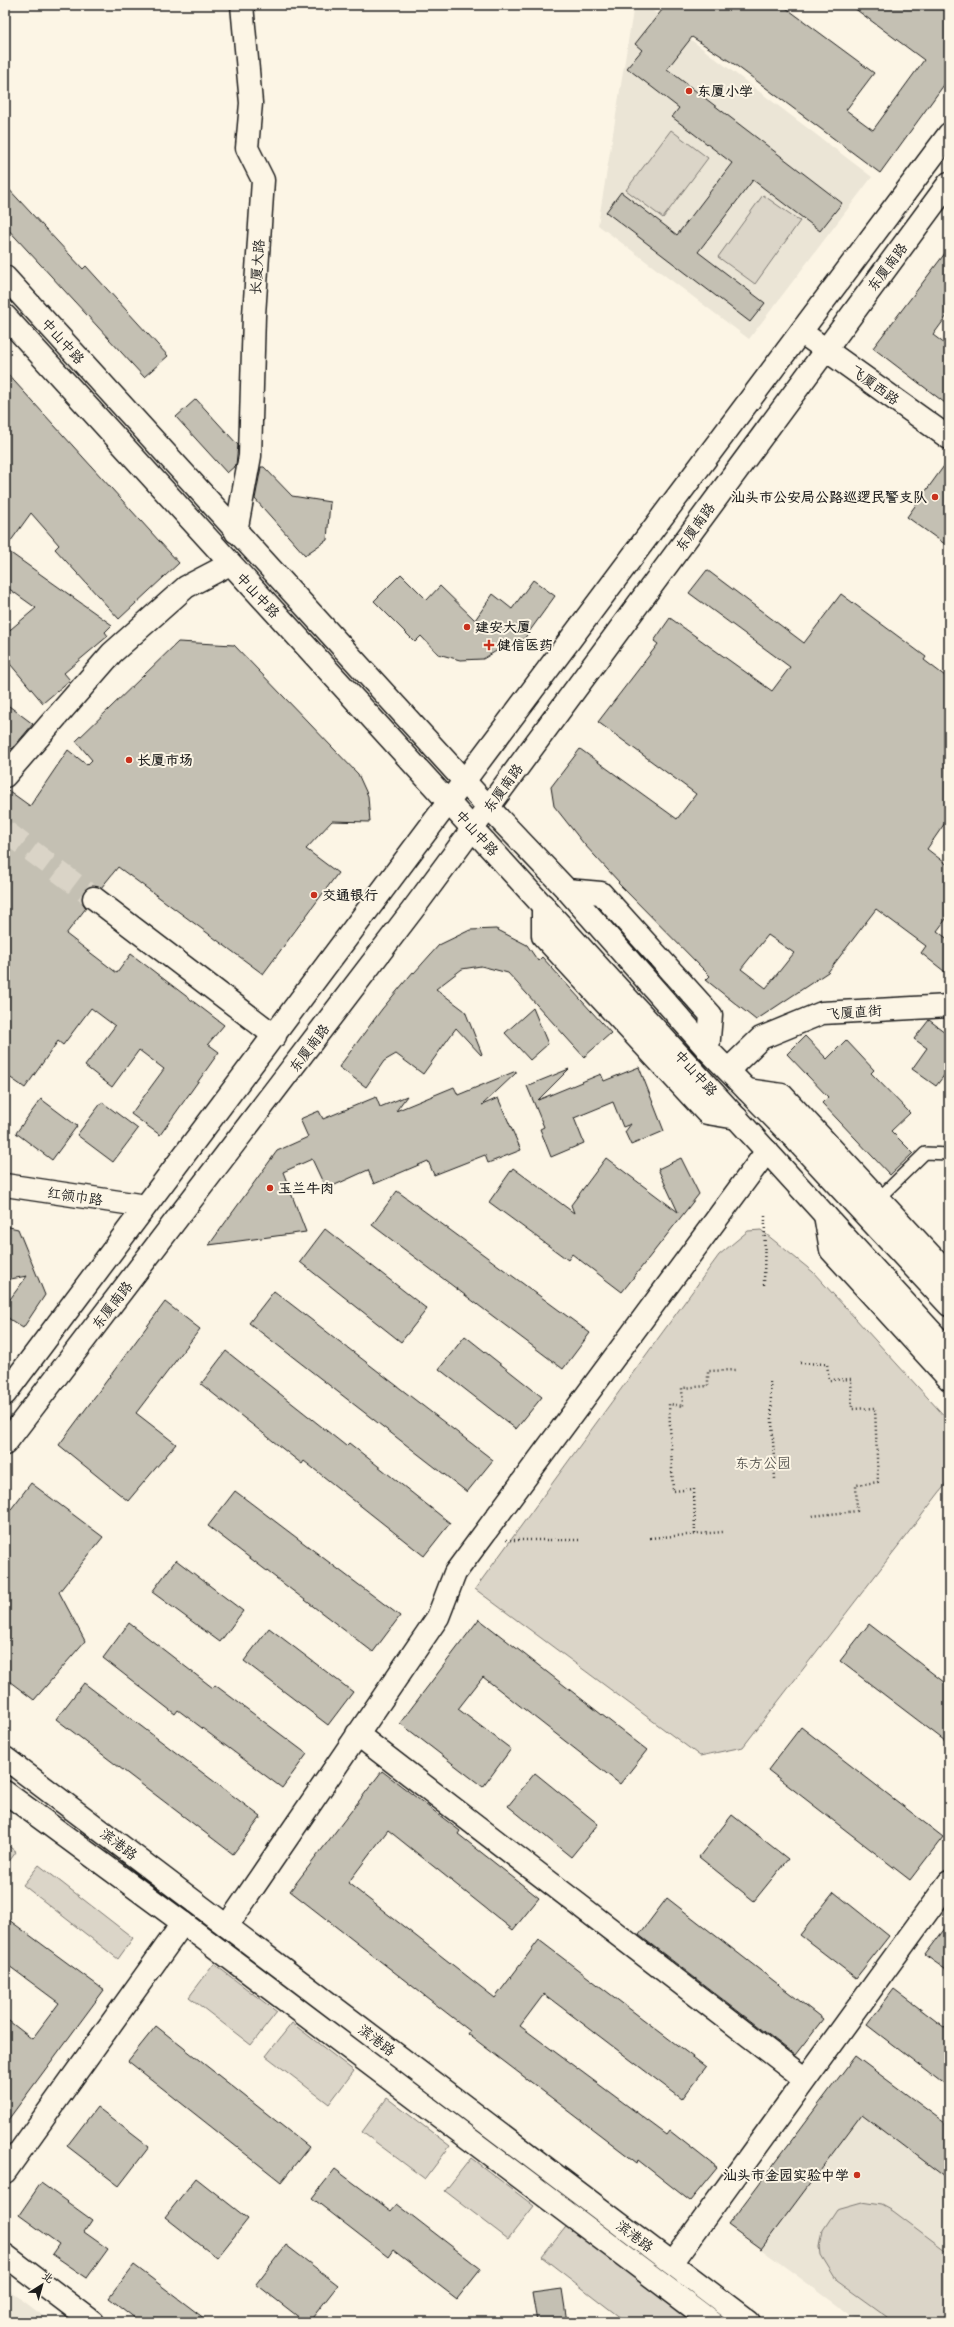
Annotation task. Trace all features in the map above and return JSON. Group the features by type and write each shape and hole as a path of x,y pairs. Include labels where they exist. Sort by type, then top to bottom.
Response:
{"street":[{"name":"长厦大路","path":"236,532 250,456 254,315 263,180 247,148 251,103 242,5"},
{"path":"5,1394 275,1036 448,801 949,134"},
{"name":"东厦南路","path":"5,1444 395,934 949,183"},
{"name":"中山中路","path":"5,277 488,807 567,890 708,1050 949,1305"},
{"name":"中山中路","path":"5,316 949,1351"},
{"name":"飞厦西路","path":"801,332 949,438"},
{"path":"6,775 112,653 186,587 230,564"},
{"path":"94,898 275,1036"},
{"name":"飞厦直街","path":"728,1070 761,1038 822,1013 949,1006"},
{"path":"747,1090 782,1095 949,1275"},
{"path":"227,1926 438,1617 455,1573 767,1151"},
{"name":"红领巾路","path":"5,1185 146,1206"},
{"path":"825,1215 831,1250 949,1379"},
{"path":"357,1734 805,2079"},
{"name":"滨港路","path":"5,1758 750,2322"},
{"name":"滨港路","path":"5,1792 183,1923 712,2322"},
{"path":"672,2263 949,1882"},
{"path":"5,2172 183,1923"},
{"path":"5,2255 93,2322"}],"lane":[{"path":"878,1199 925,1153 949,1154"}],"path":[{"path":"764,1285 766,1216"},
{"path":"800,1363 827,1364 829,1380 851,1379 852,1409 875,1408 878,1482 856,1485 857,1511 812,1516"},
{"path":"695,1534 694,1489 673,1491 668,1404 683,1406 682,1388 708,1386 708,1371 735,1370"},
{"path":"770,1382 775,1479"},
{"path":"650,1538 722,1532"},
{"path":"480,1540 580,1540"}],"shaded area":[{"name":"东厦小学","path":"634,5 645,5 872,177 749,339 598,225"},
{"name":"汕头市金园实验中学","path":"855,2056 949,2126 949,2322 860,2322 728,2225"},
{"path":"5,2287 51,2322 5,2322"}],"green space":[{"path":"671,130 708,158 663,218 626,190"},
{"path":"763,195 800,221 755,284 718,257"},
{"name":"东方公园","path":"761,1230 813,1272 949,1421 949,1480 743,1747 700,1756 475,1589 719,1255 748,1231"},
{"path":"5,1843 16,1852 5,1867"},
{"path":"39,1865 133,1938 118,1959 23,1885"},
{"path":"214,1964 277,2012 251,2045 189,1997"},
{"path":"292,2023 354,2071 329,2104 266,2056"},
{"path":"387,2098 450,2146 425,2179 362,2132"},
{"path":"471,2158 534,2206 508,2239 445,2191"},
{"path":"862,2202 882,2205 893,2211 949,2253 949,2322 894,2322 837,2281 821,2255 820,2246 823,2230 837,2209"},
{"path":"569,2223 688,2314 683,2322 626,2322 542,2257"}],"building":[{"path":"666,5 782,5 874,73 846,110 873,130 924,60 850,5 949,5 949,78 880,173 734,64 692,37 667,69 842,203 820,231 753,180 698,252 765,303 750,322 606,212 621,192 677,235 732,163 672,117 679,108 627,68 642,50 635,44"},
{"path":"5,185 83,269 86,266 168,356 144,377 5,226"},
{"path":"949,248 949,313 933,335 949,347 949,406 873,348"},
{"path":"5,371 179,563 119,619 55,549 59,545 31,513 5,549"},
{"path":"196,399 238,445 236,465 227,473 176,417"},
{"name":"汕头市公安局公路巡逻民警支队","path":"949,459 949,547 907,517"},
{"path":"261,467 264,467 292,496 330,502 327,540 305,555 255,499"},
{"path":"5,549 112,625 105,632 108,636 64,673 70,680 43,703 5,658 5,634 36,608 5,586"},
{"path":"707,570 804,643 841,594 926,657 924,660 949,679 949,817 927,849 949,866 949,915 937,931 949,940 949,975 921,953 926,946 876,909 828,972 756,1020 706,980 710,976 618,883 619,882 584,844 554,806 551,787 580,749 677,819 696,794 598,722 658,644 654,641 670,618 772,691 790,667 689,593","holes":["768,935 794,953 766,988 741,969"]},
{"name":"建安大厦","path":"401,574 427,600 440,586 475,620 493,594 512,609 533,580 555,596 516,650 508,644 483,659 460,660 438,654 421,636 415,642 374,601"},
{"path":"178,642 234,645 358,774 368,796 370,822 332,821 306,849 338,873 263,974 118,867 101,888 90,886 84,891 82,902 86,908 66,934 117,973 131,954 224,1025 208,1044 219,1052 160,1135 131,1114 164,1069 139,1050 112,1087 85,1066 115,1026 91,1008 63,1045 58,1041 25,1088 5,1074 5,788 30,806 68,750 87,765 92,760 76,741"},
{"path":"5,703 33,724 12,749 5,743"},
{"path":"496,929 527,945 538,961 542,957 611,1033 584,1057 508,973 481,966 462,969 436,989 465,1011 482,1054 481,1055 456,1028 423,1074 396,1054 384,1061 366,1087 339,1067 382,1009 413,972 414,973 439,945 470,930"},
{"path":"533,1008 548,1044 530,1060 505,1033"},
{"path":"929,1020 949,1035 949,1069 936,1086 912,1069 927,1048 914,1039"},
{"path":"805,1036 827,1059 846,1040 874,1070 871,1073 910,1113 891,1131 913,1153 890,1175 822,1103 828,1097 787,1054"},
{"path":"639,1067 664,1131 631,1145 625,1132 631,1124 623,1127 613,1102 574,1118 584,1143 551,1157 540,1129 544,1127 527,1086 569,1069 538,1100 601,1074 604,1081"},
{"path":"516,1071 516,1073 482,1105 498,1098 521,1150 488,1163 485,1155 434,1175 428,1161 374,1184 368,1170 326,1189 312,1159 283,1172 306,1232 209,1245 277,1151 308,1137 300,1119 319,1111 323,1119 376,1097 380,1107 407,1096 396,1111 454,1087 458,1095"},
{"path":"41,1099 77,1126 52,1160 16,1133"},
{"path":"102,1102 138,1129 113,1162 77,1135"},
{"path":"606,1158 678,1212 658,1169 681,1158 699,1194 622,1292 572,1254 568,1260 489,1202 513,1168 574,1213 571,1205"},
{"path":"397,1191 590,1333 563,1369 372,1225"},
{"path":"5,1226 18,1229 45,1295 23,1328 5,1316 5,1306 27,1276 5,1280"},
{"path":"325,1229 427,1309 401,1342 300,1262"},
{"path":"274,1291 493,1460 467,1492 249,1323"},
{"path":"165,1302 200,1329 136,1413 176,1444 128,1501 59,1445"},
{"path":"465,1336 542,1397 516,1429 439,1369"},
{"path":"226,1351 346,1446 349,1443 450,1523 424,1556 304,1461 302,1464 201,1384"},
{"path":"31,1483 103,1537 59,1592 85,1641 34,1700 5,1678 5,1517"},
{"path":"235,1491 400,1616 373,1652 208,1526"},
{"path":"176,1560 243,1611 220,1642 152,1592"},
{"path":"479,1619 647,1750 620,1784 483,1677 458,1709 511,1749 483,1787 400,1723"},
{"path":"129,1623 213,1688 215,1685 307,1754 282,1788 178,1710 175,1714 103,1658"},
{"path":"869,1624 949,1686 949,1744 840,1661"},
{"path":"269,1628 353,1692 328,1725 244,1661"},
{"path":"84,1683 261,1817 233,1854 56,1719"},
{"path":"801,1727 943,1837 910,1880 768,1770"},
{"path":"382,1771 460,1831 458,1834 539,1898 513,1930 388,1830 348,1883 495,1998 539,1940 706,2067 682,2099 544,1994 520,2026 667,2135 670,2131 717,2168 690,2201 638,2160 637,2163 468,2034 470,2031 290,1891"},
{"path":"535,1773 598,1824 571,1857 508,1806"},
{"path":"732,1815 788,1859 754,1901 699,1857"},
{"path":"834,1892 889,1936 856,1978 800,1935"},
{"path":"667,1898 823,2019 795,2055 639,1935"},
{"path":"5,1917 104,1990 5,2124 5,2018 32,2039 59,2003 5,1963"},
{"path":"949,1923 949,1972 925,1955"},
{"path":"894,1989 949,2031 949,2088 867,2025"},
{"path":"156,2026 309,2147 281,2182 128,2061"},
{"path":"855,2056 949,2126 949,2180 862,2114 761,2249 728,2225"},
{"path":"97,2107 149,2147 119,2186 67,2146"},
{"path":"335,2169 391,2211 397,2204 481,2269 457,2299 393,2250 388,2257 312,2198"},
{"path":"196,2178 248,2219 217,2258 165,2217"},
{"path":"41,2183 92,2220 84,2232 108,2249 87,2278 52,2254 59,2244 19,2215"},
{"path":"286,2245 338,2285 309,2322 305,2322 256,2284"},
{"path":"134,2265 209,2322 140,2322 109,2298"},
{"path":"562,2289 567,2322 537,2322 532,2293"}],"tunnel":[{"path":"5,831 94,898"}],"place":[{"name":"东厦小学","path":"689,91"},
{"name":"汕头市公安局公路巡逻民警支队","path":"935,497"},
{"name":"建安大厦","path":"467,627"},
{"name":"健信医药","path":"489,645"},
{"name":"长厦市场","path":"129,760"},
{"name":"交通银行","path":"314,895"},
{"name":"玉兰牛肉","path":"270,1188"},
{"name":"汕头市金园实验中学","path":"857,2175"}]}
